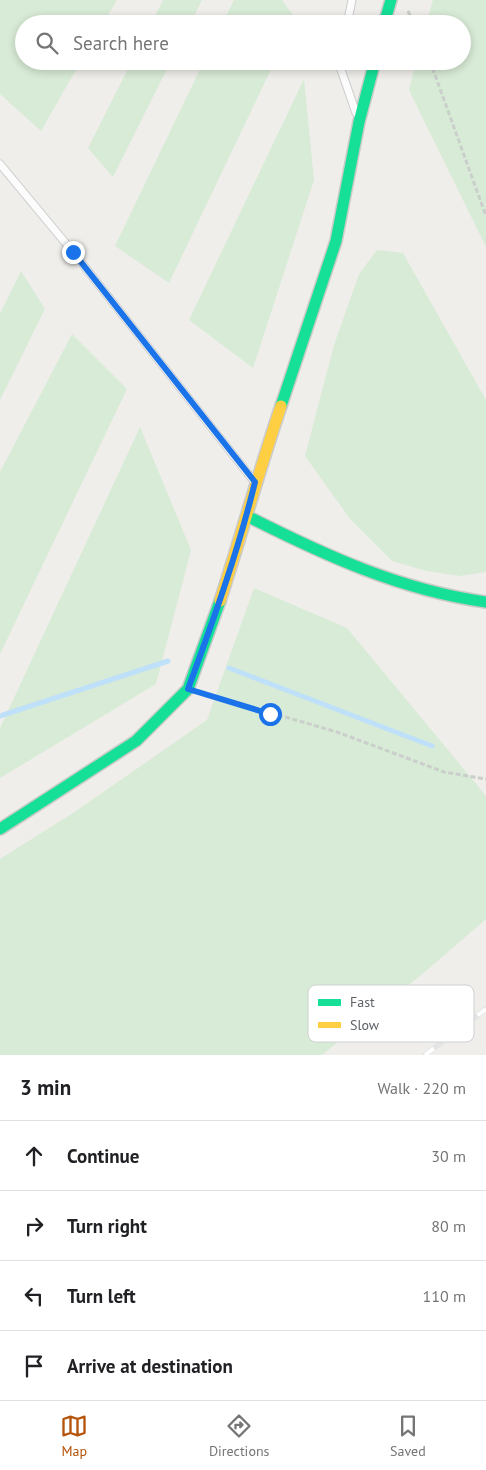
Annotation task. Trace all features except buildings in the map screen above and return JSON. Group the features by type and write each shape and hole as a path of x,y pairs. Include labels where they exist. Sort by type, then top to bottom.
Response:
{"street":[{"path":"387,15 391,0"},
{"path":"0,829 136,741 188,689 215,617 247,516 255,482 336,241 359,122 373,70"},
{"path":"247,516 327,556 394,582 460,600 486,602"}],"lane":[{"path":"349,15 352,0"},
{"path":"341,70 359,122"},
{"path":"0,164 49,221 255,482"}],"path":[{"path":"433,70 486,216"},
{"path":"188,689 337,732 444,772 486,779"}],"green space":[{"path":"0,0 117,0 108,15 15,15 15,70 76,70 41,131 0,94"},
{"path":"163,0 202,0 194,15 156,15"},
{"path":"234,0 282,0 293,15 226,15"},
{"path":"433,0 486,0 486,247 409,90 414,70 471,70 471,15 429,15"},
{"path":"127,70 166,70 113,177 88,148"},
{"path":"200,70 271,70 169,283 115,246"},
{"path":"304,79 314,180 253,368 189,320"},
{"path":"377,250 403,253 486,400 486,572 460,576 426,571 392,561 350,519 305,456 334,345 359,274"},
{"path":"21,271 45,309 0,400 0,314"},
{"path":"72,334 127,389 0,654 0,472"},
{"path":"140,427 191,550 156,684 0,778 0,728"},
{"path":"254,588 347,628 486,796 486,919 408,985 308,985 308,1042 338,1042 322,1055 0,1055 0,859 73,813 207,720"}],"waterway":[{"path":"0,716 168,661"},
{"path":"229,668 432,746"}],"railway":[{"path":"474,1018 486,1009"},
{"path":"425,1055 442,1042"}],"traffic: fast":[{"path":"387,15 391,0"},
{"path":"281,406 336,241 359,122 373,70"},
{"path":"247,516 334,557 393,580 423,589 486,602"},
{"path":"0,829 136,741 188,689 220,601"}],"traffic: slow":[{"path":"220,601 281,406"}],"route":[{"path":"73,252 177,381 255,482 247,516 215,617 188,689 270,714"}]}
